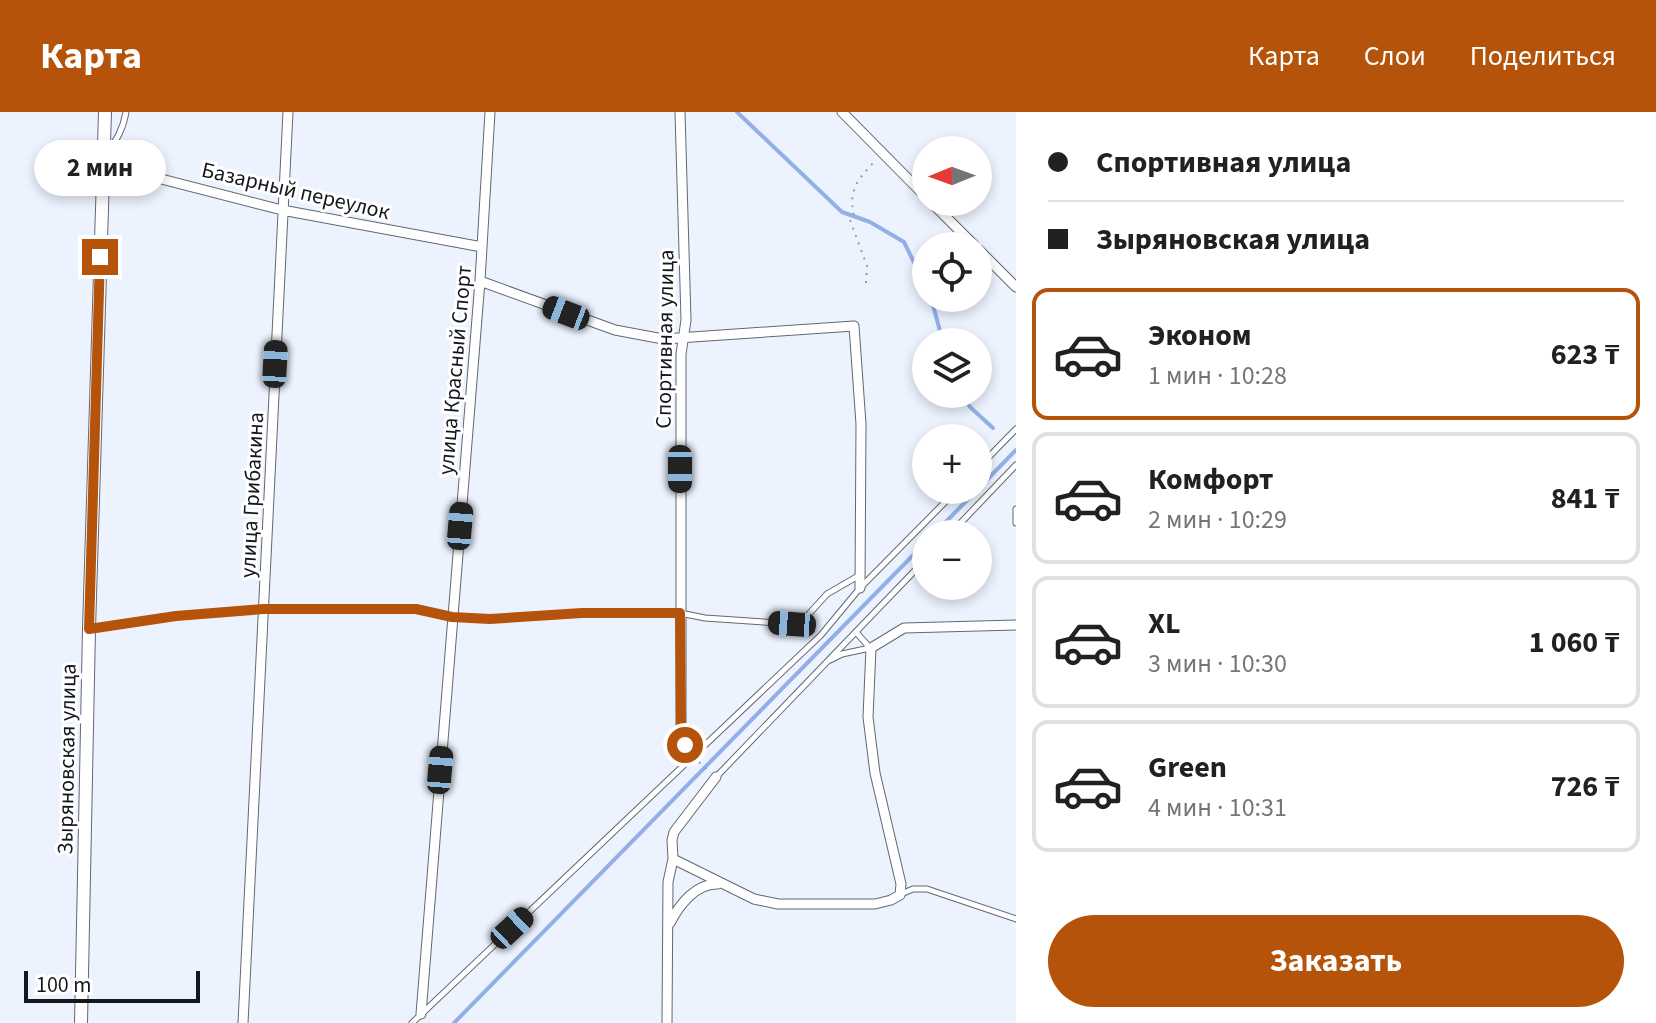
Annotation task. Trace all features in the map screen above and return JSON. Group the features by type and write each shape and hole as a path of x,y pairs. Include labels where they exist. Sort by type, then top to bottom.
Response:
{"street":[{"name":"Зыряновская улица","path":"81,1023 105,112"},
{"name":"улица Грибакина","path":"243,1023 288,112"},
{"name":"улица Красный Спорт","path":"421,1014 480,281 490,112"},
{"name":"Спортивная улица","path":"680,112 686,320 683,337 681,729 685,745 696,759"},
{"path":"842,112 912,183"},
{"name":"Базарный переулок","path":"103,161 282,210 482,247"},
{"path":"945,216 960,232"},
{"path":"992,264 1016,287"},
{"path":"480,281 615,330 663,339 854,326 863,497 860,588"},
{"path":"673,859 754,899 778,904 875,904 900,895 901,884 875,773 868,717 871,648 904,628 1016,625"},
{"path":"667,1023 668,882 673,859 672,840 674,832 712,774"},
{"path":"668,926 699,888 710,883 721,884"}],"lane":[{"path":"103,161 124,126 126,112"},
{"path":"992,454 1016,429"},
{"path":"963,520 1016,465"},
{"path":"412,1023 696,759 821,635 860,588 943,504"},
{"path":"1016,509 1016,523"},
{"path":"712,774 912,574"},
{"path":"89,629 176,616 264,609 416,609 452,617 490,619 582,613 680,613 705,618 792,624 808,615 827,594 860,575"},
{"path":"856,632 871,648"},
{"path":"824,662 842,654 871,648"},
{"path":"900,895 913,889 927,889 1016,919"}],"path":[{"path":"866,283 867,266 850,220 854,213 851,201 854,188 883,153"},
{"path":"696,759 712,774"}],"waterway":[{"path":"737,112 842,212 870,222 904,242 912,258"},
{"path":"935,312 939,328"},
{"path":"971,408 993,428"},
{"path":"992,475 1016,450"},
{"path":"948,520 963,504"},
{"path":"454,1023 912,556"}],"route":[{"path":"100,257 89,629 176,616 264,609 416,609 452,617 490,619 582,613 680,613 681,729 685,745"}]}
